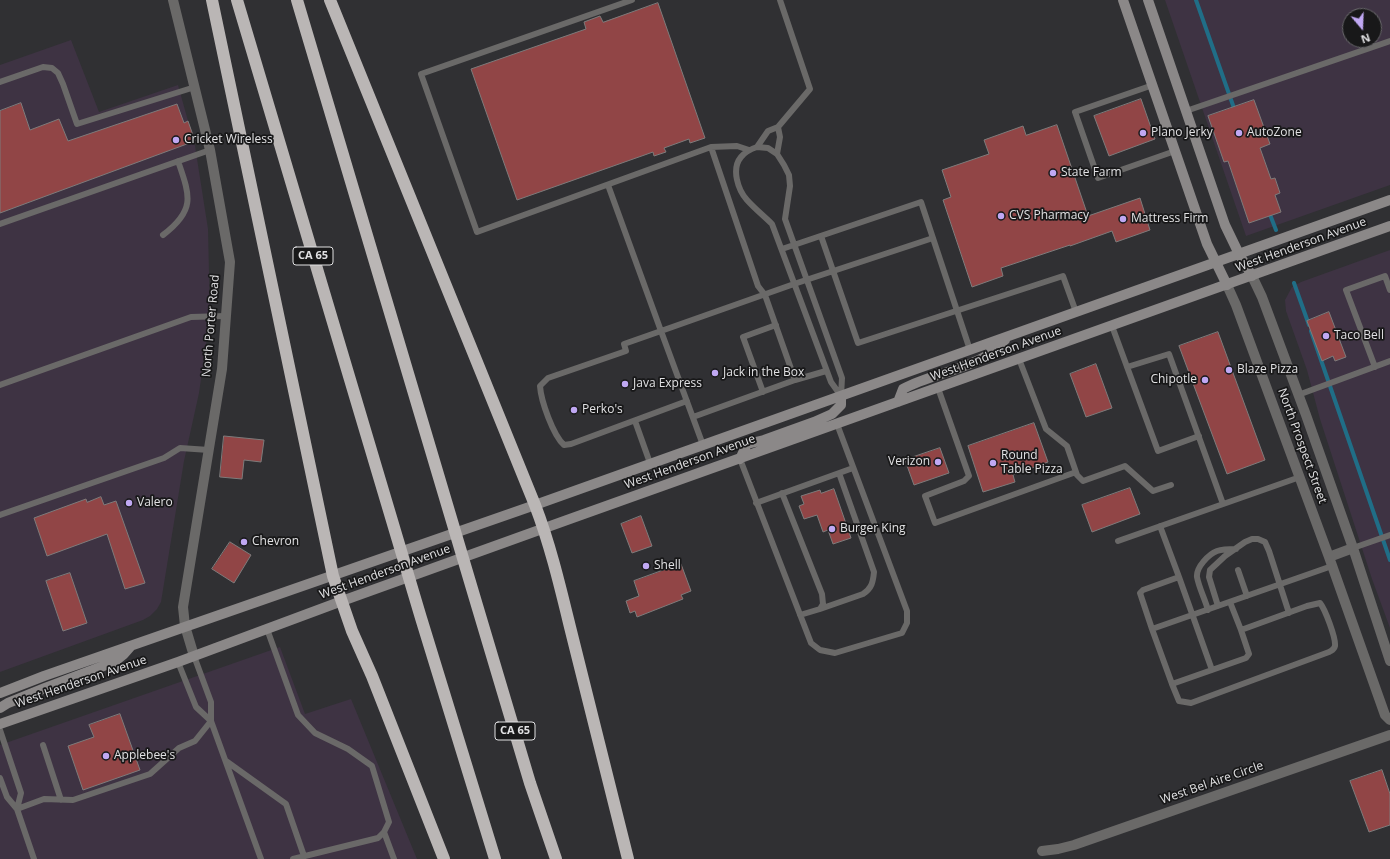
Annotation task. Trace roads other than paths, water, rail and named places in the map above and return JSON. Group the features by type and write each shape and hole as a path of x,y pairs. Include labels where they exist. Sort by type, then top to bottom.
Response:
{"highway":[{"path":"212,0 333,576 352,631 383,702 444,859"},
{"name":"CA 65","path":"237,0 421,618 495,859"},
{"name":"CA 65","path":"297,0 530,783 556,859"},
{"path":"330,0 536,504 580,663 628,859"}],"main road":[{"name":"North Prospect Street","path":"1123,0 1207,244 1227,285"},
{"name":"North Prospect Street","path":"1148,0 1225,225 1252,276"},
{"name":"West Henderson Avenue","path":"0,693 185,626 333,576 650,464 1390,200"},
{"name":"West Henderson Avenue","path":"0,724 178,662 342,601 1390,226"},
{"path":"898,402 903,389 914,383 986,356 1009,336"},
{"path":"740,459 747,444 764,440 808,425 832,414 841,405 841,396"},
{"path":"0,708 45,688 114,662 131,646"}],"street":[{"name":"North Porter Road","path":"172,0 210,150 230,262 222,368 183,607 185,626 194,656"},
{"name":"North Prospect Street","path":"1252,276 1262,297 1353,548 1390,661"},
{"name":"North Prospect Street","path":"1227,285 1234,299 1331,561 1385,716 1390,720"},
{"path":"1331,561 1353,548"},
{"name":"West Bel Aire Circle","path":"1042,850 1058,849 1074,845 1390,735"}],"lane":[{"path":"632,0 421,74 477,232 711,147 737,146 749,150"},
{"path":"757,147 768,131 778,127 810,88 780,0"},
{"path":"1186,111 1390,41"},
{"path":"0,82 43,67 52,68 58,73 63,84 77,124 195,87"},
{"path":"1153,85 1075,112 1098,178 1175,150"},
{"path":"777,154 780,137 778,127"},
{"path":"711,147 758,286 765,295 795,380"},
{"path":"757,147 768,148 777,154 789,175 790,186 785,219 842,378 841,396 830,382 772,224 763,214 747,201 741,193 737,183 736,171 740,157 749,150 757,147"},
{"path":"0,224 210,150"},
{"path":"163,235 173,228 180,219 188,201 187,188 178,161"},
{"path":"608,185 703,445"},
{"path":"782,249 921,202 970,350"},
{"path":"821,236 858,343 1063,276 1076,312"},
{"path":"687,401 571,444 564,445 558,440 541,396 540,386 548,378 626,351 624,344 794,284 933,238"},
{"path":"1374,367 1346,290 1385,276 1390,290"},
{"path":"0,385 191,317 226,316"},
{"path":"764,392 743,337 776,325"},
{"path":"1112,326 1158,451 1199,436"},
{"path":"1127,367 1169,354 1223,504"},
{"path":"1020,359 1046,429 1067,446 1077,476 1083,481 1125,466 1153,491 1171,485"},
{"path":"1298,395 1390,361"},
{"path":"693,417 795,380 826,371"},
{"path":"938,388 969,476 964,481 925,496 935,523 1076,472"},
{"path":"635,421 650,464"},
{"path":"740,459 810,643 820,650 834,653 902,633 907,623 907,611 837,424"},
{"path":"0,515 164,458 180,448 209,450"},
{"path":"756,502 853,468"},
{"path":"800,615 863,594 869,590 873,583 874,572 839,473"},
{"path":"1118,541 1300,477"},
{"path":"782,493 822,594 823,604 820,609"},
{"path":"1160,526 1212,670"},
{"path":"1353,548 1390,535"},
{"path":"1218,606 1209,577 1210,570 1225,556 1245,542 1252,539 1258,539 1265,542 1270,551 1289,613"},
{"path":"1208,610 1197,576 1198,570 1207,558 1216,551 1223,549 1236,549"},
{"path":"1152,629 1280,584 1331,561"},
{"path":"1238,570 1247,596"},
{"path":"1179,577 1143,590 1140,594 1179,701 1191,703 1329,652 1334,649 1336,644 1327,616 1320,603 1313,603 1241,630"},
{"path":"1172,684 1246,658 1249,654 1230,602"},
{"path":"267,629 298,715 315,733 348,750 372,766 389,822 384,832 378,838 292,859"},
{"path":"194,656 211,702 211,722 261,859"},
{"path":"178,662 196,706 211,722"},
{"path":"17,808 44,799 73,800 150,774 179,748 195,741 211,722"},
{"path":"0,730 21,792 17,808"},
{"path":"43,745 61,800"},
{"path":"226,761 286,804 304,856"},
{"path":"0,778 7,797 17,808 34,859"},
{"path":"384,832 394,859"}],"waterway":[{"path":"1196,0 1235,111"},
{"path":"1269,212 1276,230"},
{"path":"1294,283 1309,325"},
{"path":"1311,331 1390,560"}],"place":[{"name":"Plano Jerky","path":"1143,133"},
{"name":"AutoZone","path":"1239,133"},
{"name":"Cricket Wireless","path":"176,140"},
{"name":"State Farm","path":"1053,173"},
{"name":"CVS Pharmacy","path":"1001,216"},
{"name":"Mattress Firm","path":"1123,219"},
{"name":"Taco Bell","path":"1326,336"},
{"name":"Blaze Pizza","path":"1229,370"},
{"name":"Jack in the Box","path":"715,373"},
{"name":"Chipotle","path":"1205,380"},
{"name":"Java Express","path":"625,384"},
{"name":"Perko's","path":"574,410"},
{"name":"Verizon","path":"938,462"},
{"name":"Round Table Pizza","path":"993,463"},
{"name":"Valero","path":"129,503"},
{"name":"Burger King","path":"832,529"},
{"name":"Chevron","path":"244,542"},
{"name":"Shell","path":"646,566"},
{"name":"Applebee's","path":"106,756"}]}
